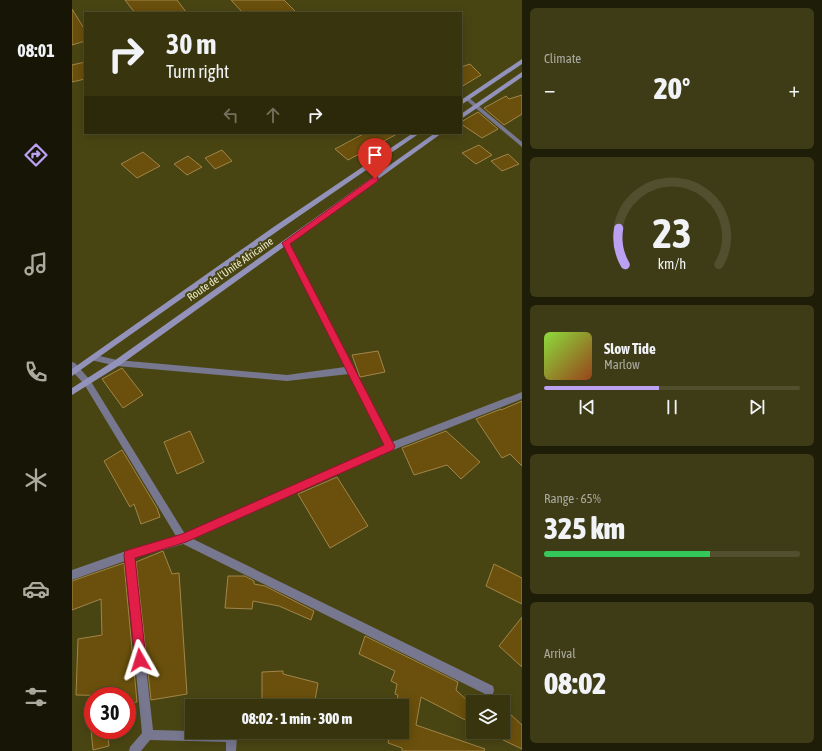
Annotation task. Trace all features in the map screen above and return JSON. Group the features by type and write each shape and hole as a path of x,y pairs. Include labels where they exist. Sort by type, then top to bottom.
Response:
{"main road":[{"path":"462,102 522,61"},
{"path":"462,116 522,74"},
{"name":"Route de l'Unité Africaine","path":"74,369 95,358 277,228 416,134"},
{"name":"Route de l'Unité Africaine","path":"72,392 117,363 438,134"}],"street":[{"path":"468,99 522,145"},
{"path":"286,243 390,446"},
{"path":"95,358 117,363 287,378 351,370"},
{"path":"74,369 87,382 183,539 489,690"},
{"path":"72,575 129,555 183,539 390,446 522,395"},
{"path":"129,555 148,735 134,751"},
{"path":"148,735 232,737 231,751"}],"building":[{"path":"125,0 177,0 186,12 134,12"},
{"path":"231,0 284,0 296,12 242,12"},
{"path":"72,9 84,28 84,41 72,45"},
{"path":"84,62 84,79 72,82 72,65"},
{"path":"470,64 481,75 462,86 462,67"},
{"path":"522,95 522,114 504,125 484,108 506,96 509,99"},
{"path":"478,112 498,129 482,138 462,125 462,121"},
{"path":"363,134 397,134 348,160 335,149"},
{"path":"479,145 492,155 476,164 462,153"},
{"path":"222,150 232,161 215,169 205,158"},
{"path":"143,152 160,166 137,178 121,164"},
{"path":"508,154 519,164 502,171 491,161"},
{"path":"188,156 202,167 187,175 174,164"},
{"path":"378,351 385,372 360,377 352,355"},
{"path":"122,368 143,395 123,408 102,379"},
{"path":"522,401 522,466 510,454 502,458 476,419"},
{"path":"190,431 204,462 177,474 164,442"},
{"path":"446,431 480,462 461,479 447,465 414,475 402,448"},
{"path":"122,450 157,508 160,517 141,524 134,504 130,507 104,461"},
{"path":"337,477 368,526 330,548 298,494"},
{"path":"163,551 172,574 179,573 187,694 151,700 136,562"},
{"path":"124,563 136,687 84,687 84,695 76,695 78,639 102,635 101,599 72,610 72,581"},
{"path":"494,564 522,578 522,604 486,586"},
{"path":"228,576 245,576 254,581 254,584 265,586 314,611 311,620 279,606 253,601 252,609 225,608"},
{"path":"522,617 522,667 499,646"},
{"path":"365,636 458,682 456,690 466,699 466,720 421,697 416,725 485,749 484,751 402,751 402,748 388,743 389,739 409,739 409,699 397,699 398,695 395,694 397,684 391,681 395,671 359,654"},
{"path":"283,671 283,674 318,683 315,699 262,699 262,672"},
{"path":"510,714 522,725 522,749 503,740 510,739"},
{"path":"92,739 108,739 109,746 93,750"}],"route":[{"path":"140,660 129,555 183,539 390,446 286,243 375,179"}]}
